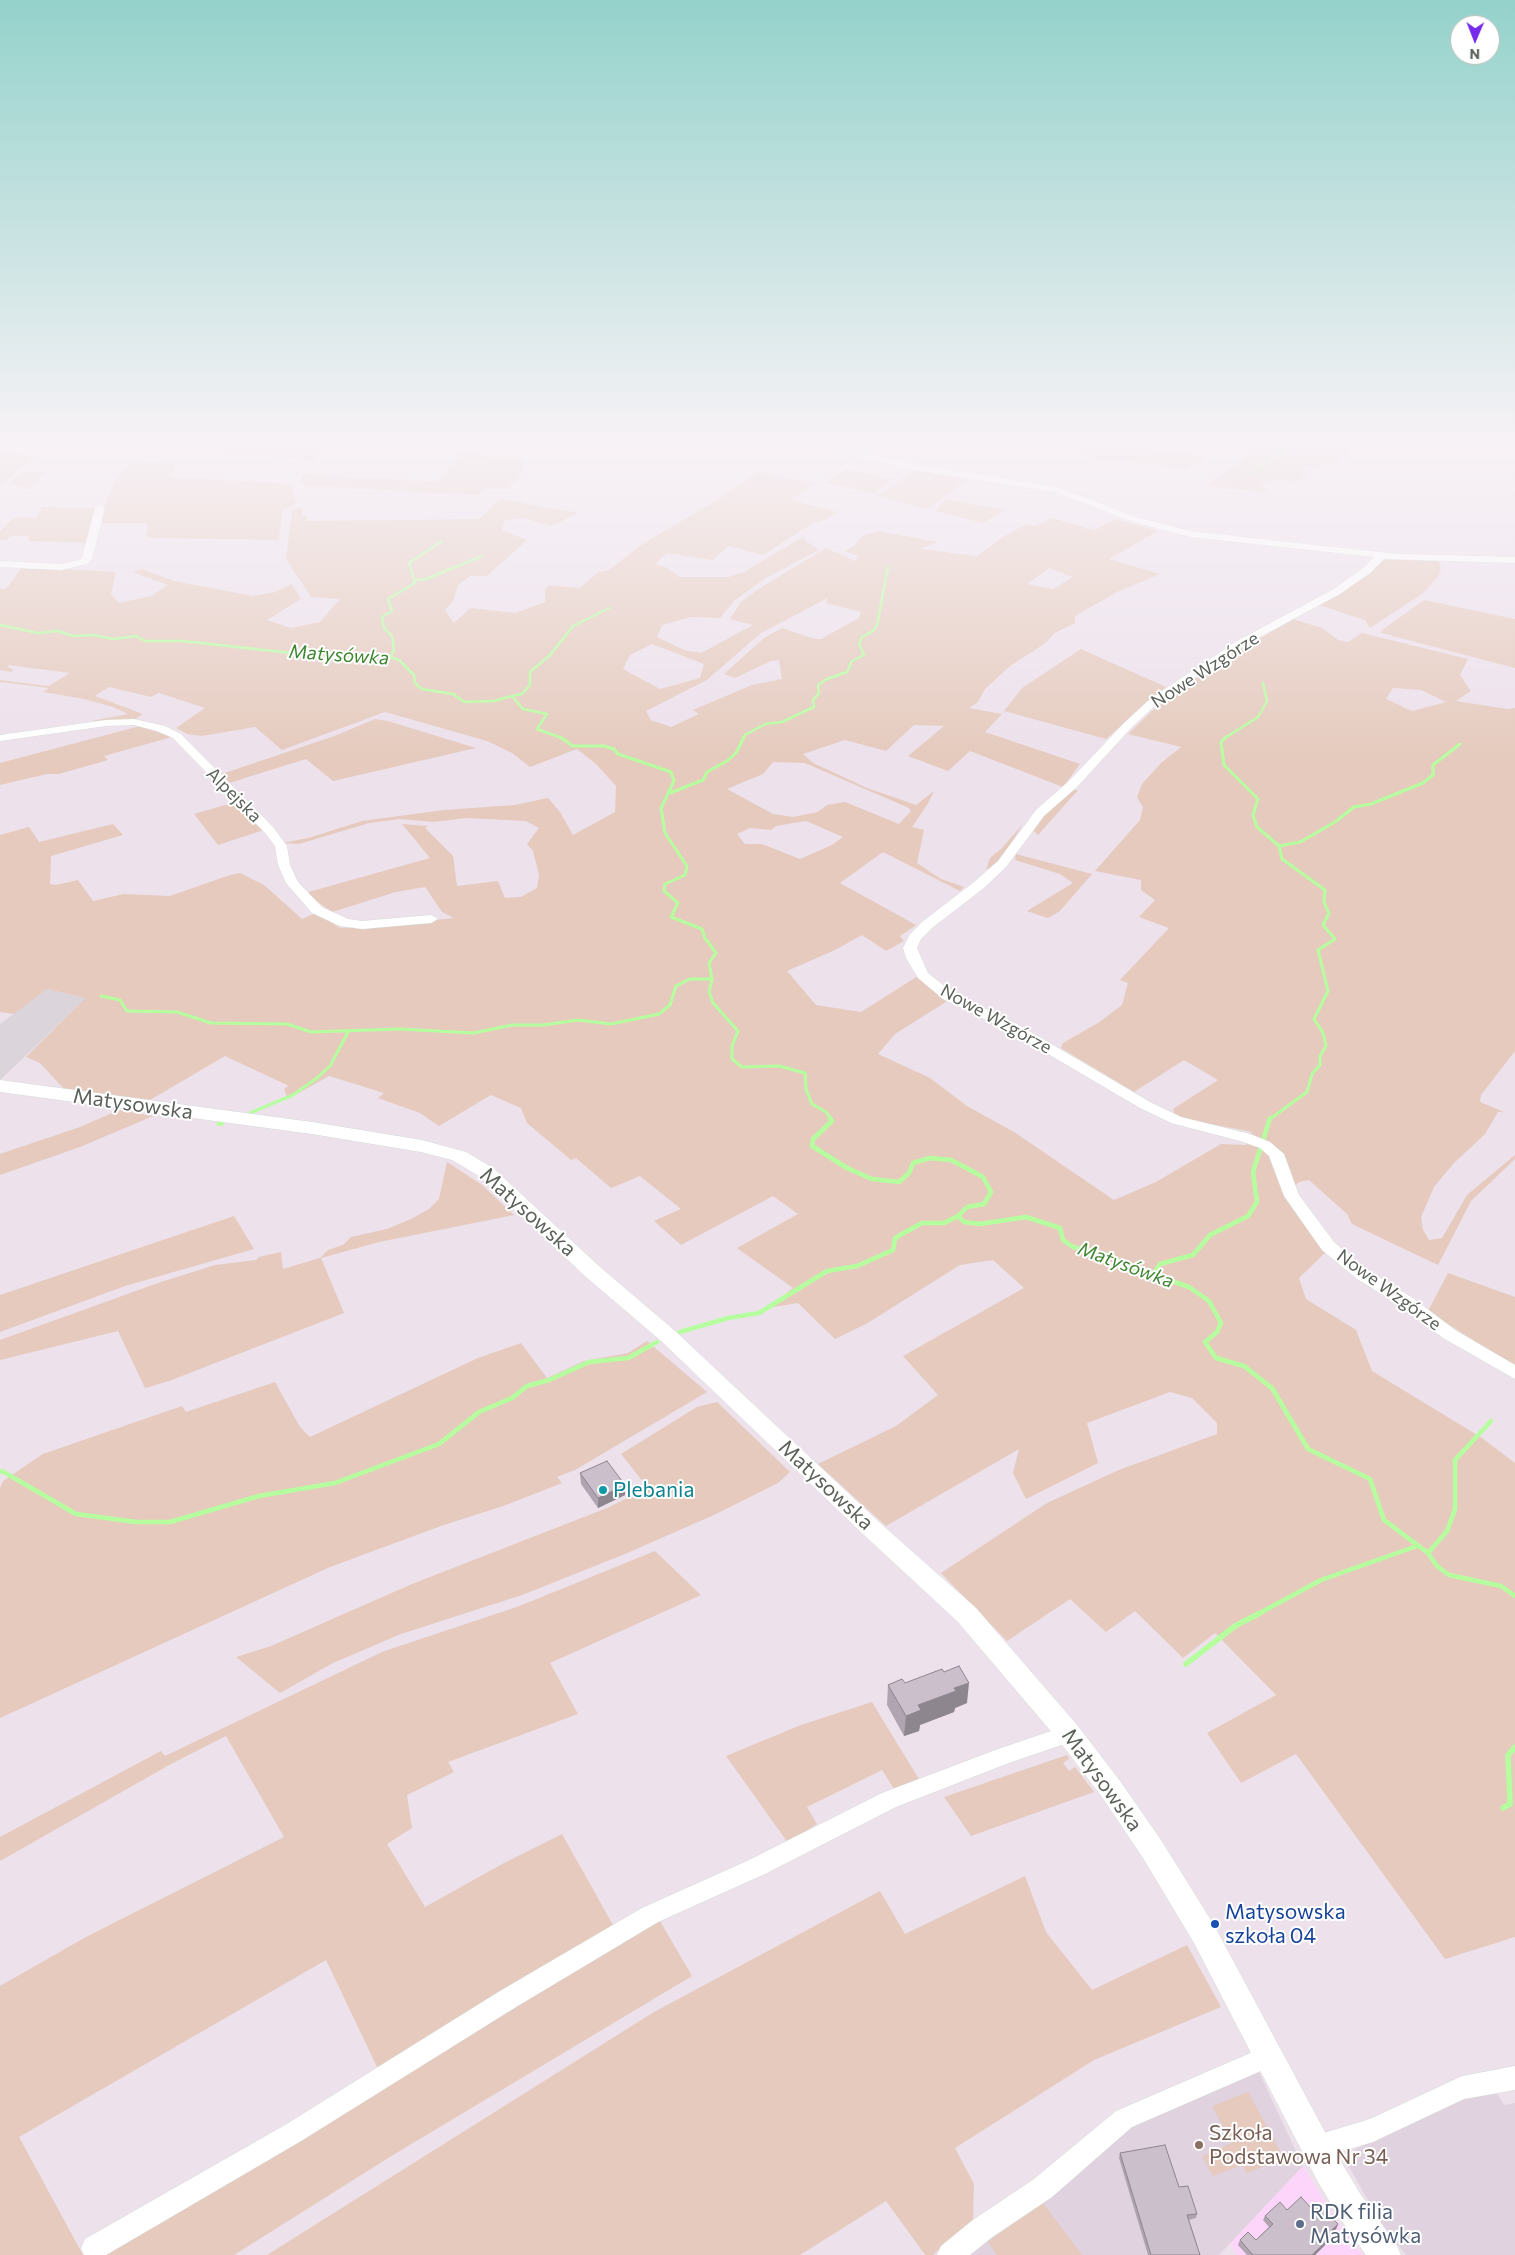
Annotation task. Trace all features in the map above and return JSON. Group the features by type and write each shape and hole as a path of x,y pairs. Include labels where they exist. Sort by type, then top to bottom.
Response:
{"street":[{"path":"0,564 74,566 87,559 89,549"},
{"path":"1322,549 1381,556 1515,560"},
{"name":"Nowe Wzgórze","path":"1381,556 1366,571 1336,592 1241,643 1154,701 1128,725 1073,784 1040,813 1002,864 980,886 927,925 914,937 910,948 913,958 923,974 948,996 1014,1028 1138,1101 1176,1120 1245,1137 1265,1145 1276,1154 1292,1196 1328,1246 1363,1275 1407,1302 1449,1334 1515,1373"},
{"name":"Alpejska","path":"0,738 106,723 134,722 160,728 177,736 269,830 281,846 284,865 292,883 316,910 345,923 362,925 431,920"},
{"name":"Matysowska","path":"0,1086 398,1142 442,1150 472,1163 498,1183 586,1265 667,1335 871,1528 967,1614 1069,1734 1112,1789 1152,1849 1204,1934 1316,2147 1350,2206 1385,2255"},
{"path":"94,2248 293,2133 508,1999 650,1915 757,1867 889,1800 1005,1755 1069,1734"},
{"path":"950,2255 982,2228 1043,2188 1124,2119 1159,2102 1269,2056"},
{"path":"1316,2147 1373,2130 1462,2088 1515,2078"}],"shaded area":[{"path":"287,549 517,549 487,576 470,576 458,585 453,601 445,610 454,623 470,608 515,613 545,602 545,589 549,585 580,588 597,573 609,570 636,549 725,549 712,560 667,553 655,564 665,567 680,577 728,577 744,572 782,549 819,550 764,579 734,601 720,618 691,617 662,625 657,637 684,650 701,653 753,625 730,619 741,602 757,590 824,549 829,549 855,561 859,556 844,551 848,549 923,549 977,556 986,549 1126,549 1109,559 1160,574 1117,592 1075,616 1075,623 1055,633 1044,644 1010,666 985,689 978,702 969,708 1002,714 985,732 1080,764 1063,787 970,751 948,771 908,756 944,726 914,725 886,751 845,740 803,754 813,763 867,788 916,805 934,791 912,827 924,830 917,863 941,879 964,887 960,891 883,852 840,883 916,925 900,936 904,941 886,951 862,935 835,950 787,971 816,1005 861,1012 918,976 949,1000 895,1034 878,1054 930,1078 967,1106 1014,1132 1114,1200 1156,1182 1221,1144 1246,1145 1252,1132 1176,1117 1173,1109 1218,1080 1184,1060 1134,1092 1061,1048 1063,1043 1098,1023 1122,1005 1128,983 1120,980 1169,928 1139,917 1155,900 1141,890 1141,880 1095,871 1140,820 1143,807 1137,797 1142,784 1161,763 1181,747 1128,734 1153,710 1211,667 1293,619 1322,628 1338,640 1348,642 1362,633 1468,659 1460,675 1471,691 1456,701 1508,709 1515,708 1515,1051 1481,1095 1480,1102 1504,1112 1498,1112 1485,1134 1453,1164 1434,1187 1421,1217 1423,1230 1429,1240 1442,1238 1467,1195 1515,1155 1515,1159 1471,1201 1438,1265 1352,1224 1347,1214 1309,1180 1299,1182 1285,1195 1306,1228 1328,1250 1299,1278 1306,1299 1356,1330 1372,1371 1482,1438 1515,1463 1515,1937 1445,1959 1296,1754 1241,1783 1207,1733 1276,1695 1215,1633 1183,1658 1135,1611 1106,1632 1070,1599 1007,1641 941,1573 1047,1503 1119,1470 1217,1434 1217,1423 1192,1398 1170,1392 1087,1423 1098,1463 1026,1499 1013,1473 1019,1449 886,1526 818,1464 896,1426 938,1395 903,1356 1024,1288 993,1260 960,1265 866,1324 835,1339 798,1303 767,1308 793,1288 737,1248 798,1214 773,1196 681,1245 654,1221 681,1209 640,1176 611,1188 576,1158 571,1160 527,1123 521,1108 491,1095 439,1126 420,1113 378,1098 384,1093 329,1076 288,1099 284,1089 289,1086 225,1056 150,1100 64,1089 40,1063 26,1057 86,998 47,989 14,1014 0,1012 0,835 29,827 39,842 113,824 123,835 51,856 50,884 56,885 78,880 93,901 124,894 170,896 240,873 264,885 302,919 316,913 340,928 379,926 454,918 442,912 425,887 396,892 332,912 305,893 430,858 402,824 428,826 425,828 453,856 457,886 498,881 505,898 521,897 537,888 539,875 533,851 527,844 539,828 526,821 466,818 434,822 399,819 369,823 299,844 283,843 308,838 362,821 444,810 515,805 548,798 560,812 573,835 615,812 616,786 596,764 577,749 530,767 512,753 487,741 385,712 282,750 255,727 202,736 187,734 176,728 205,708 159,693 151,697 109,687 95,696 143,714 134,720 91,721 128,714 113,707 84,699 43,692 49,688 0,682 0,680 49,686 70,673 8,665 8,667 14,670 11,672 0,670 0,589 6,589 22,567 116,572 111,594 119,603 151,596 168,585 132,572 142,569 174,581 253,596 275,592 292,584 301,599 267,620 291,628 320,622 340,599 311,597 286,559","holes":["1049,568 1073,577 1053,589 1027,584","828,598 826,603 861,612 859,618 821,639 815,639 782,628 764,638 724,674 735,678 771,661 779,660 782,679 752,685 693,710 699,714 671,727 651,720 646,711 707,680 761,633","652,644 704,664 700,678 660,689 623,669 630,655","1393,688 1421,690 1446,702 1412,711 1386,699","773,762 805,763 909,808 911,811 899,824 845,802 827,805 818,812 793,817 773,814 727,789 763,774","806,821 843,837 832,845 800,859 762,844 745,844 737,834 750,828 771,830 776,826"]},
{"path":"741,549 772,549 763,555"},
{"path":"1385,559 1439,561 1441,568 1438,577 1422,594 1370,628 1365,620 1319,605"},
{"path":"1424,600 1515,619 1515,668 1381,633 1382,630"},
{"path":"1081,649 1166,687 1106,739 1004,711 1022,688"},
{"path":"375,719 388,721 476,748 333,781 306,759 229,783 222,774 337,735"},
{"path":"140,726 172,737 104,756 108,760 59,774 47,774 0,785 0,763"},
{"path":"1072,790 1078,790 1038,835 1033,830 1041,816"},
{"path":"236,802 264,830 218,845 194,814"},
{"path":"1023,824 999,862 986,870 990,858 1001,849"},
{"path":"1016,854 1092,874 1060,911 1048,918 1027,911 1073,883 1060,874 1015,860"},
{"path":"47,989 87,998 0,1080 0,1024"},
{"path":"119,1110 153,1116 80,1147 0,1175 0,1154 80,1127"},
{"path":"447,1162 482,1185 514,1215 379,1242 321,1258 344,1313 169,1381 145,1388 118,1331 0,1360 0,1340 158,1283 215,1265 256,1260 259,1257 281,1252 283,1269 320,1258 328,1250 343,1245 351,1237 387,1229 411,1219 429,1209 439,1199"},
{"path":"234,1216 254,1249 125,1286 0,1332 0,1295"},
{"path":"1448,1273 1515,1297 1515,1367 1428,1311"},
{"path":"647,1341 707,1392 575,1470 557,1477 562,1483 506,1505 441,1526 330,1567 0,1718 0,1488 3,1481 43,1454 182,1406 186,1412 275,1382 300,1427 310,1437 478,1358 521,1343 547,1378 584,1361 628,1353"},
{"path":"717,1402 790,1472 778,1483 716,1514 625,1554 522,1595 401,1634 333,1663 280,1693 236,1657 271,1646 412,1584 607,1508 648,1488 621,1454 697,1407"},
{"path":"655,1551 701,1595 550,1663 578,1714 448,1762 454,1772 407,1795 412,1828 387,1844 425,1907 504,1863 562,1834 613,1925 379,2071 326,1960 19,2137 83,2255 0,2255 0,1986 86,1937 284,1837 226,1736 171,1764 0,1861 0,1837 161,1751 165,1756 382,1652 517,1607"},
{"path":"872,1702 920,1781 894,1789 882,1770 807,1807 817,1824 788,1843 726,1756 801,1725"},
{"path":"1067,1755 1069,1759 1063,1763 1069,1771 1075,1767 1094,1792 971,1836 944,1797"},
{"path":"1025,1876 1046,1932 1092,1990 1187,1945 1221,2007 1094,2060 955,2148 974,2184 973,2219 933,2255 926,2255 923,2252 886,2201 800,2255 267,2255 654,2012 880,1891 905,1934"},
{"path":"660,1921 692,1976 393,2155 234,2255 104,2255 613,1943"},
{"name":"Szkoła Podstawowa Nr 34","path":"1258,2070 1303,2166 1219,2255 962,2255 1129,2125"},
{"path":"1494,2089 1504,2105 1515,2103 1515,2255 1406,2255 1383,2227 1343,2156 1444,2101"},
{"path":"1248,2092 1284,2158 1247,2173 1242,2165 1213,2176 1202,2156 1232,2143 1212,2106"},
{"path":"1303,2166 1337,2221 1363,2255 1237,2255 1230,2243"},
{"path":"1042,2202 1082,2255 997,2255 988,2242"}],"building":[{"path":"607,1461 625,1485 598,1498 580,1473"},
{"path":"959,1666 969,1683 954,1688 956,1691 918,1705 921,1710 906,1716 888,1685 902,1679 905,1683 942,1669 944,1672"},
{"path":"1165,2145 1179,2187 1188,2186 1197,2214 1187,2215 1200,2255 1151,2255 1120,2153"},
{"name":"RDK filia Matysówka","path":"1301,2197 1313,2210 1319,2205 1338,2224 1332,2230 1335,2233 1312,2255 1253,2255 1240,2240 1248,2232 1256,2240 1273,2224 1265,2216 1280,2202 1287,2210"}],"waterway":[{"path":"390,657 394,651 392,636 384,628 382,617 392,611 388,599 415,583 409,563 430,549"},
{"path":"415,580 426,579 482,556"},
{"path":"743,738 765,724 782,722 814,707 813,700 819,693 818,685 827,679 847,672 852,661 864,655 859,644 862,637 873,631 877,625 888,567"},
{"path":"512,696 522,694 530,685 530,672 550,655 573,626 609,608"},
{"name":"Matysówka","path":"0,625 38,633 58,631 73,636 93,635 113,639 136,636 145,641 183,641 318,656 390,657"},
{"name":"Matysówka","path":"390,657 399,660 414,675 415,683 422,689 453,694 464,702 494,701 512,696"},
{"path":"1225,738 1258,717 1267,701 1263,683"},
{"name":"Matysówka","path":"512,696 523,709 547,714 537,729 561,738"},
{"path":"670,793 703,780 707,772 727,761 736,753 744,737"},
{"name":"Matysówka","path":"561,738 573,746 604,746 614,749 618,754 671,772 674,781 661,808 665,833 687,866 685,875 665,884 664,891 678,903 671,917 702,929 705,938 716,953 709,963 712,979"},
{"path":"1225,738 1221,742 1224,765 1258,799 1253,815 1257,827 1279,846"},
{"path":"1279,846 1300,842 1335,822 1354,807 1371,804 1423,783 1433,775 1433,765 1460,744"},
{"path":"1270,1119 1307,1092 1312,1074 1320,1065 1320,1056 1326,1046 1323,1033 1314,1019 1328,991 1318,950 1335,939 1323,925 1329,913 1324,902 1325,890 1282,859 1279,846"},
{"path":"101,996 120,1000 127,1011 177,1012 211,1023 287,1024 311,1032 399,1029 474,1033 512,1025 543,1025 578,1020 611,1024 659,1014 670,1005 676,986 690,979 712,979"},
{"name":"Matysówka","path":"712,979 709,992 713,1003 738,1031 732,1046 732,1059 742,1067 779,1066 805,1073 806,1089 812,1104 826,1112 831,1119"},
{"path":"250,1113 293,1095 317,1078 330,1066 348,1032"},
{"name":"Matysówka","path":"830,1118 832,1121 813,1139 812,1146 847,1168 872,1179 899,1182 909,1173 913,1163 930,1158 951,1160 983,1177 991,1192 984,1204 967,1207 958,1216"},
{"path":"1153,1275 1160,1264 1193,1255 1210,1235 1248,1216 1257,1202 1253,1172 1270,1118"},
{"path":"680,1332 728,1318 759,1313 827,1271 857,1266 893,1250 895,1238 922,1223 944,1223 958,1216"},
{"name":"Matysówka","path":"958,1216 964,1222 980,1224 1026,1217 1060,1228 1063,1240 1073,1247 1112,1256 1125,1265 1153,1275"},
{"name":"Matysówka","path":"1153,1275 1189,1287 1209,1301 1221,1323 1217,1332 1205,1342 1216,1358 1244,1366 1272,1388 1308,1449 1370,1479 1384,1520 1428,1553"},
{"path":"0,1472 2,1471 76,1514 136,1522 170,1522 259,1496 335,1483 439,1444 479,1412 512,1398 527,1386 549,1380 589,1362 628,1358 657,1342"},
{"path":"1428,1553 1447,1531 1455,1509 1455,1460 1491,1421"},
{"path":"1258,1614 1321,1580 1417,1546"},
{"name":"Matysówka","path":"1428,1553 1437,1566 1449,1575 1501,1586 1515,1596"},
{"path":"1186,1664 1235,1626 1260,1613"},
{"path":"1503,1808 1510,1804 1508,1755 1515,1747"}],"place":[{"name":"Plebania","path":"603,1490"},
{"name":"Matysowska szkoła 04","path":"1215,1924"},
{"name":"Szkoła Podstawowa Nr 34","path":"1199,2145"},
{"name":"RDK filia Matysówka","path":"1300,2224"}]}
